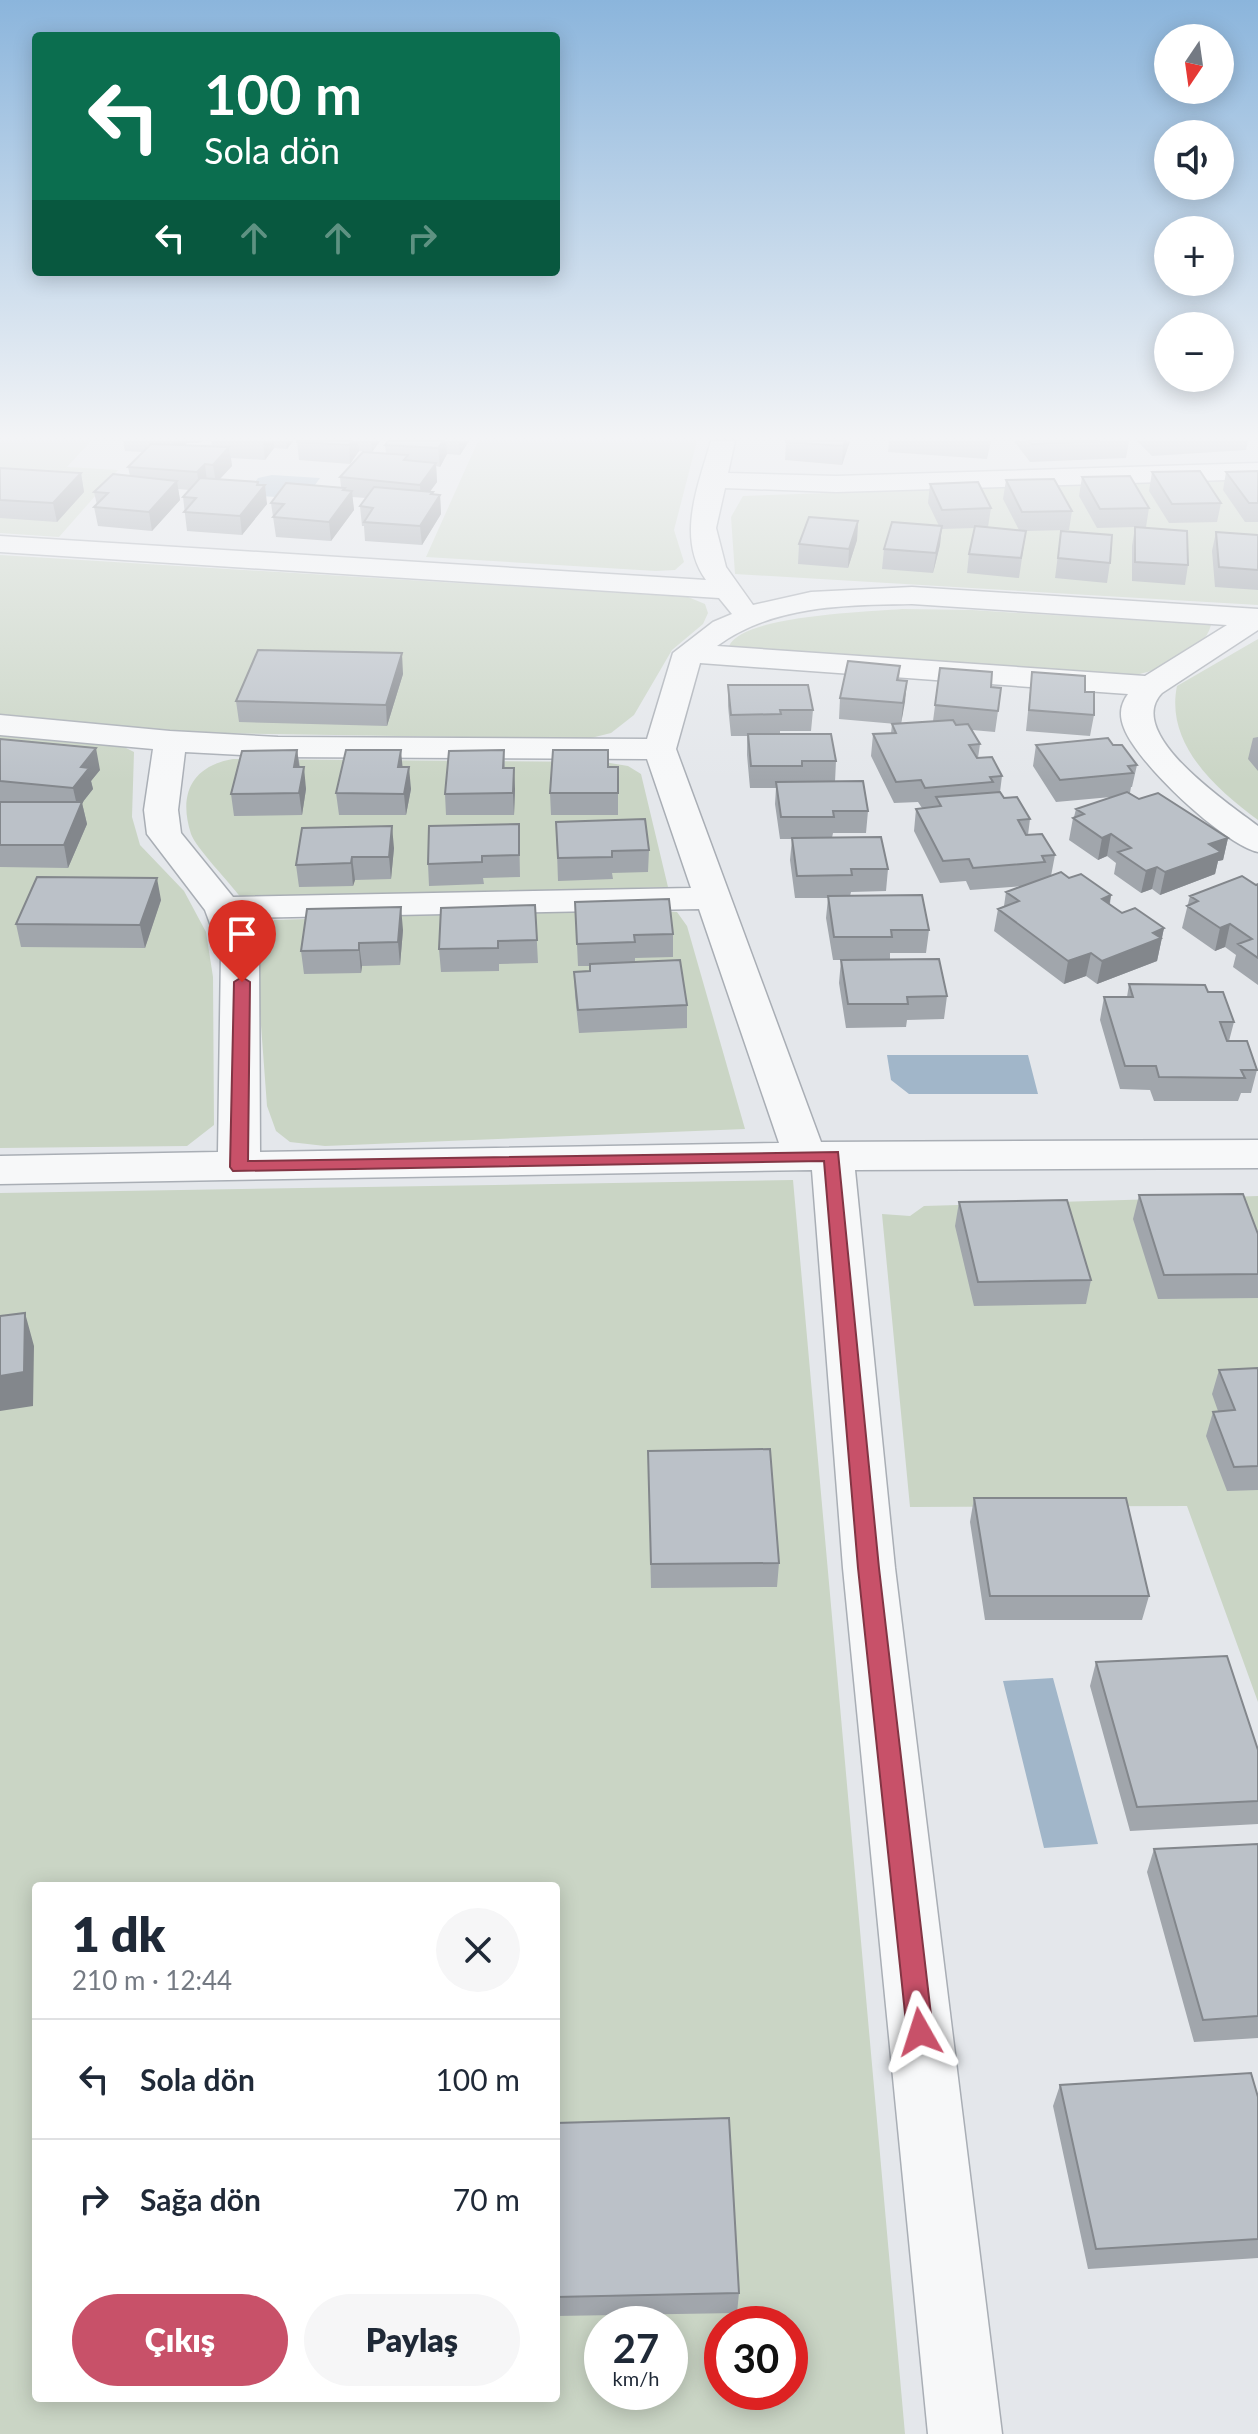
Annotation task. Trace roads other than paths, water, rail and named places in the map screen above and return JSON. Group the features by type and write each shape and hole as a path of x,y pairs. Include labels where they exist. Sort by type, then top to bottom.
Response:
{"street":[{"path":"181,555 728,590"},
{"path":"708,555 712,568 747,615"},
{"path":"965,2434 869,1568 818,1156 713,898 660,749 688,653 719,628 747,615 804,603 881,596 1258,618"},
{"path":"1258,618 1151,686 1140,697 1136,708 1137,722 1169,768 1202,800 1258,842"},
{"path":"688,653 1151,686"},
{"path":"0,725 170,741 352,748 660,749"},
{"path":"170,741 161,810 164,834 223,908 240,953 239,1167"},
{"path":"223,908 713,898"},
{"path":"0,1170 818,1156 1258,1154"}],"water":[{"path":"887,1055 1028,1055 1038,1094 909,1094 891,1080"},
{"path":"1053,1678 1098,1844 1044,1848 1003,1681"}]}
